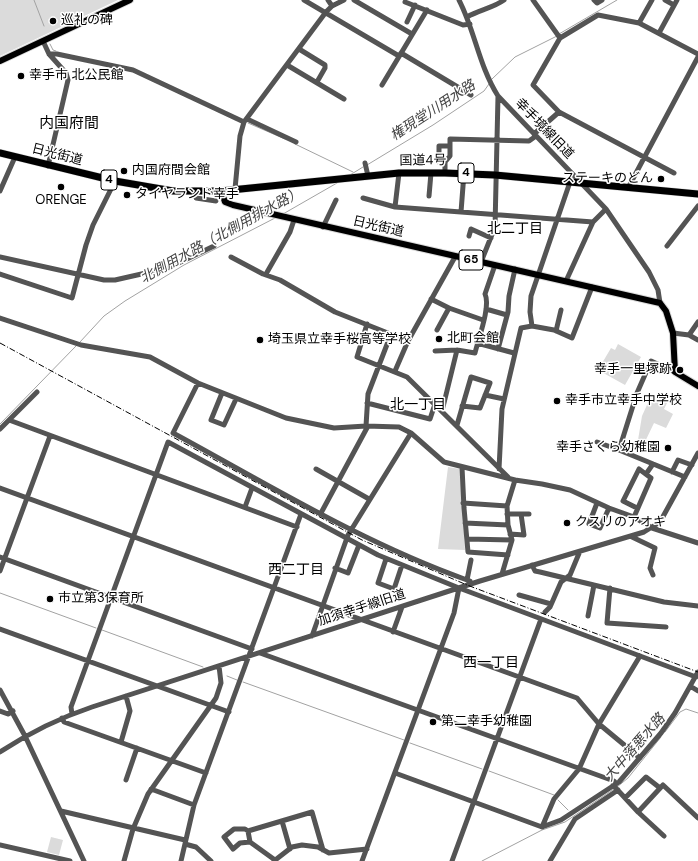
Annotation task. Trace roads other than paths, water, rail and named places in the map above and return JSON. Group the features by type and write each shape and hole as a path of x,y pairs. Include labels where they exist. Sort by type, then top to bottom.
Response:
{"highway":[{"name":"日光街道","path":"0,154 115,181 164,190 195,192 221,190"},
{"name":"国道4号","path":"221,190 399,173 464,173 698,194"}],"main road":[{"path":"0,60 130,0"},
{"name":"日光街道","path":"221,190 224,200 229,204 323,227 454,257 538,274 660,303"},
{"path":"660,303 666,311 673,334 674,372 698,386"}],"street":[{"path":"304,0 471,95"},
{"path":"328,0 332,6"},
{"path":"235,189 240,136 245,121 326,12 332,6 344,0"},
{"path":"354,0 412,34"},
{"path":"405,2 463,25 470,24 459,0"},
{"path":"467,17 478,11 496,6 504,0"},
{"path":"533,0 560,38"},
{"path":"594,0 597,3 602,0"},
{"path":"639,23 652,0"},
{"path":"659,33 675,2 665,0"},
{"path":"407,22 415,5"},
{"path":"382,85 427,10"},
{"path":"674,173 559,112 533,86 560,38 598,15 639,23 698,54"},
{"name":"幸手境線旧道","path":"470,24 488,79 498,96 606,209 649,272 658,290 660,303"},
{"path":"43,41 49,54 66,73 68,80 48,166"},
{"path":"299,49 325,65 325,68 316,82"},
{"path":"49,54 57,54 133,70 245,121 296,142"},
{"path":"628,188 698,57"},
{"path":"287,64 344,99"},
{"path":"481,262 495,226 498,96"},
{"path":"445,173 445,162 450,156 450,138 529,141 559,112"},
{"path":"445,162 439,162 440,146 450,146"},
{"path":"0,191 15,157"},
{"path":"365,163 368,176"},
{"path":"395,207 399,173"},
{"path":"429,196 431,173"},
{"path":"461,212 464,173"},
{"path":"0,274 72,298 93,224 115,181"},
{"path":"532,326 530,312 531,296 570,182"},
{"path":"195,192 196,198 216,201"},
{"path":"363,198 395,207 495,215 557,218 593,222"},
{"path":"323,227 336,200"},
{"path":"667,246 698,206"},
{"path":"566,281 593,222 606,209"},
{"path":"266,274 290,232 294,220"},
{"path":"469,236 471,229 491,238"},
{"path":"0,257 104,280 115,280 168,268 214,246"},
{"path":"232,257 280,280 335,312 408,341"},
{"path":"395,371 408,341 454,257"},
{"path":"435,351 457,350 475,354 486,309 487,298 485,294 495,265"},
{"path":"498,348 507,315 509,296 515,269"},
{"path":"499,469 504,399 521,328 532,326 556,331 572,338 592,287"},
{"path":"431,299 449,308 483,320"},
{"path":"437,330 449,308"},
{"path":"486,309 507,315"},
{"path":"556,331 561,310"},
{"path":"0,318 79,344 150,358 198,383 286,418 327,427 399,427 411,433 444,462 515,480 570,490 608,508 634,517 652,528 698,544"},
{"path":"689,335 698,322"},
{"path":"367,324 357,357 407,377 509,478"},
{"path":"321,513 339,482 367,426 368,394 391,334"},
{"path":"673,334 689,335 698,340"},
{"path":"478,343 514,353"},
{"path":"442,411 457,350"},
{"path":"619,450 637,393 651,361 674,372"},
{"path":"457,425 462,406 471,377 490,382 480,408 462,406"},
{"path":"198,383 173,433 390,550 472,583"},
{"path":"0,429 37,392"},
{"path":"222,393 211,420 224,425 236,399"},
{"path":"485,395 504,399"},
{"path":"367,403 430,419 435,404"},
{"path":"9,420 297,527"},
{"path":"312,636 346,539 369,499 411,433"},
{"path":"0,572 2,558 27,498 50,436"},
{"path":"72,714 70,710 87,661 168,442 359,546 386,559 640,656 697,674 675,713 640,758 616,787 575,819 550,861"},
{"path":"597,442 684,478"},
{"name":"加須幸手線旧道","path":"0,752 25,736 72,714 472,583 532,566 580,550 632,537 652,528 660,522 698,453"},
{"path":"672,472 678,460 692,465"},
{"path":"646,474 653,464"},
{"path":"462,467 463,503 468,552 508,555"},
{"path":"316,469 369,499"},
{"path":"634,517 652,478 639,469 623,501 637,508"},
{"path":"502,574 508,555 511,537 508,525 507,506 515,480"},
{"path":"0,488 577,698 599,724 640,758"},
{"path":"245,508 252,488"},
{"path":"463,503 507,506"},
{"path":"597,503 589,524 600,528 608,508"},
{"path":"181,861 194,805 301,514"},
{"path":"508,514 529,514"},
{"path":"467,539 524,535 521,514"},
{"path":"465,523 508,525"},
{"path":"632,537 655,548 650,568 653,575"},
{"path":"335,568 348,573 359,546"},
{"path":"545,612 551,604 558,586 564,579 568,578 580,550"},
{"path":"2,558 252,649"},
{"path":"386,559 378,584 394,589 402,565"},
{"path":"467,580 471,560"},
{"path":"532,566 535,571 664,602 698,606"},
{"path":"588,616 594,585"},
{"path":"362,861 454,613 459,588"},
{"path":"610,588 607,623 666,627"},
{"path":"519,595 551,604"},
{"path":"393,632 402,607"},
{"path":"452,861 541,619"},
{"path":"0,629 229,712"},
{"path":"260,652 614,781 616,787 625,798 664,836"},
{"path":"542,827 554,799 579,769 599,724 640,656"},
{"path":"124,861 133,828 151,789 211,706 220,688 219,666"},
{"path":"690,686 698,691"},
{"path":"0,690 13,711 62,811 84,861"},
{"path":"121,742 130,711 126,696"},
{"path":"0,711 8,714 13,711"},
{"path":"62,718 64,722 206,773"},
{"path":"126,780 137,748"},
{"path":"395,773 542,827 561,820 616,787"},
{"path":"625,798 646,777 660,788"},
{"path":"638,812 663,785 698,818"},
{"path":"151,789 194,805"},
{"path":"62,811 185,842 196,847 211,861"},
{"path":"250,842 240,843 233,849 224,837 234,829 245,828 248,831 312,812 323,850"},
{"path":"282,821 290,849"},
{"path":"248,831 250,842 274,861 290,849 302,845 318,847 329,854 367,849"},
{"path":"0,845 60,860 70,861"}],"waterway":[{"name":"権現堂川用水路","path":"34,0 44,26"},
{"name":"権現堂川用水路","path":"559,34 617,0"},
{"name":"権現堂川用水路","path":"492,79 515,57 557,36"},
{"name":"権現堂川用水路","path":"50,44 53,50 56,51"},
{"name":"権現堂川用水路","path":"367,165 433,125 484,91 489,84"},
{"name":"権現堂川用水路","path":"248,123 285,139"},
{"name":"権現堂川用水路","path":"295,144 353,172"},
{"name":"権現堂川用水路","path":"350,175 363,167"},
{"name":"北側用水路（北側用排水路）","path":"283,214 337,183"},
{"name":"北側用水路（北側用排水路）","path":"80,342 104,316 125,301 184,265 275,218"},
{"name":"北側用水路（北側用排水路）","path":"0,424 76,346"},
{"path":"0,593 96,628"},
{"path":"102,630 203,667"},
{"path":"227,676 237,680"},
{"path":"243,682 404,740"},
{"name":"大中落悪水路","path":"665,732 680,712 686,709 698,713"},
{"name":"大中落悪水路","path":"617,787 628,778 661,737"},
{"path":"410,743 482,769"},
{"path":"489,771 554,795"},
{"name":"大中落悪水路","path":"482,861 542,830 565,822 614,789"},
{"path":"558,800 568,810"}],"railway":[{"path":"0,343 362,540 467,585 698,672"}],"place":[{"name":"巡礼の碑","path":"53,21"},
{"name":"幸手市 北公民館","path":"21,76"},
{"name":"内国府間会館","path":"124,171"},
{"name":"ステーキのどん","path":"661,179"},
{"name":"ORENGE","path":"61,187"},
{"name":"タイヤランド幸手","path":"127,195"},
{"name":"北町会館","path":"439,339"},
{"name":"埼玉県立幸手桜高等学校","path":"260,340"},
{"name":"幸手一里塚跡","path":"680,370"},
{"name":"幸手市立幸手中学校","path":"557,401"},
{"name":"幸手さくら幼稚園","path":"668,448"},
{"name":"クスリのアオキ","path":"567,523"},
{"name":"市立第3保育所","path":"50,599"},
{"name":"第二幸手幼稚園","path":"433,722"}],"district":[{"name":"内国府間","path":"69,124"},
{"name":"北二丁目","path":"515,229"},
{"name":"北一丁目","path":"418,405"},
{"name":"西二丁目","path":"296,570"},
{"name":"西一丁目","path":"491,663"}]}
